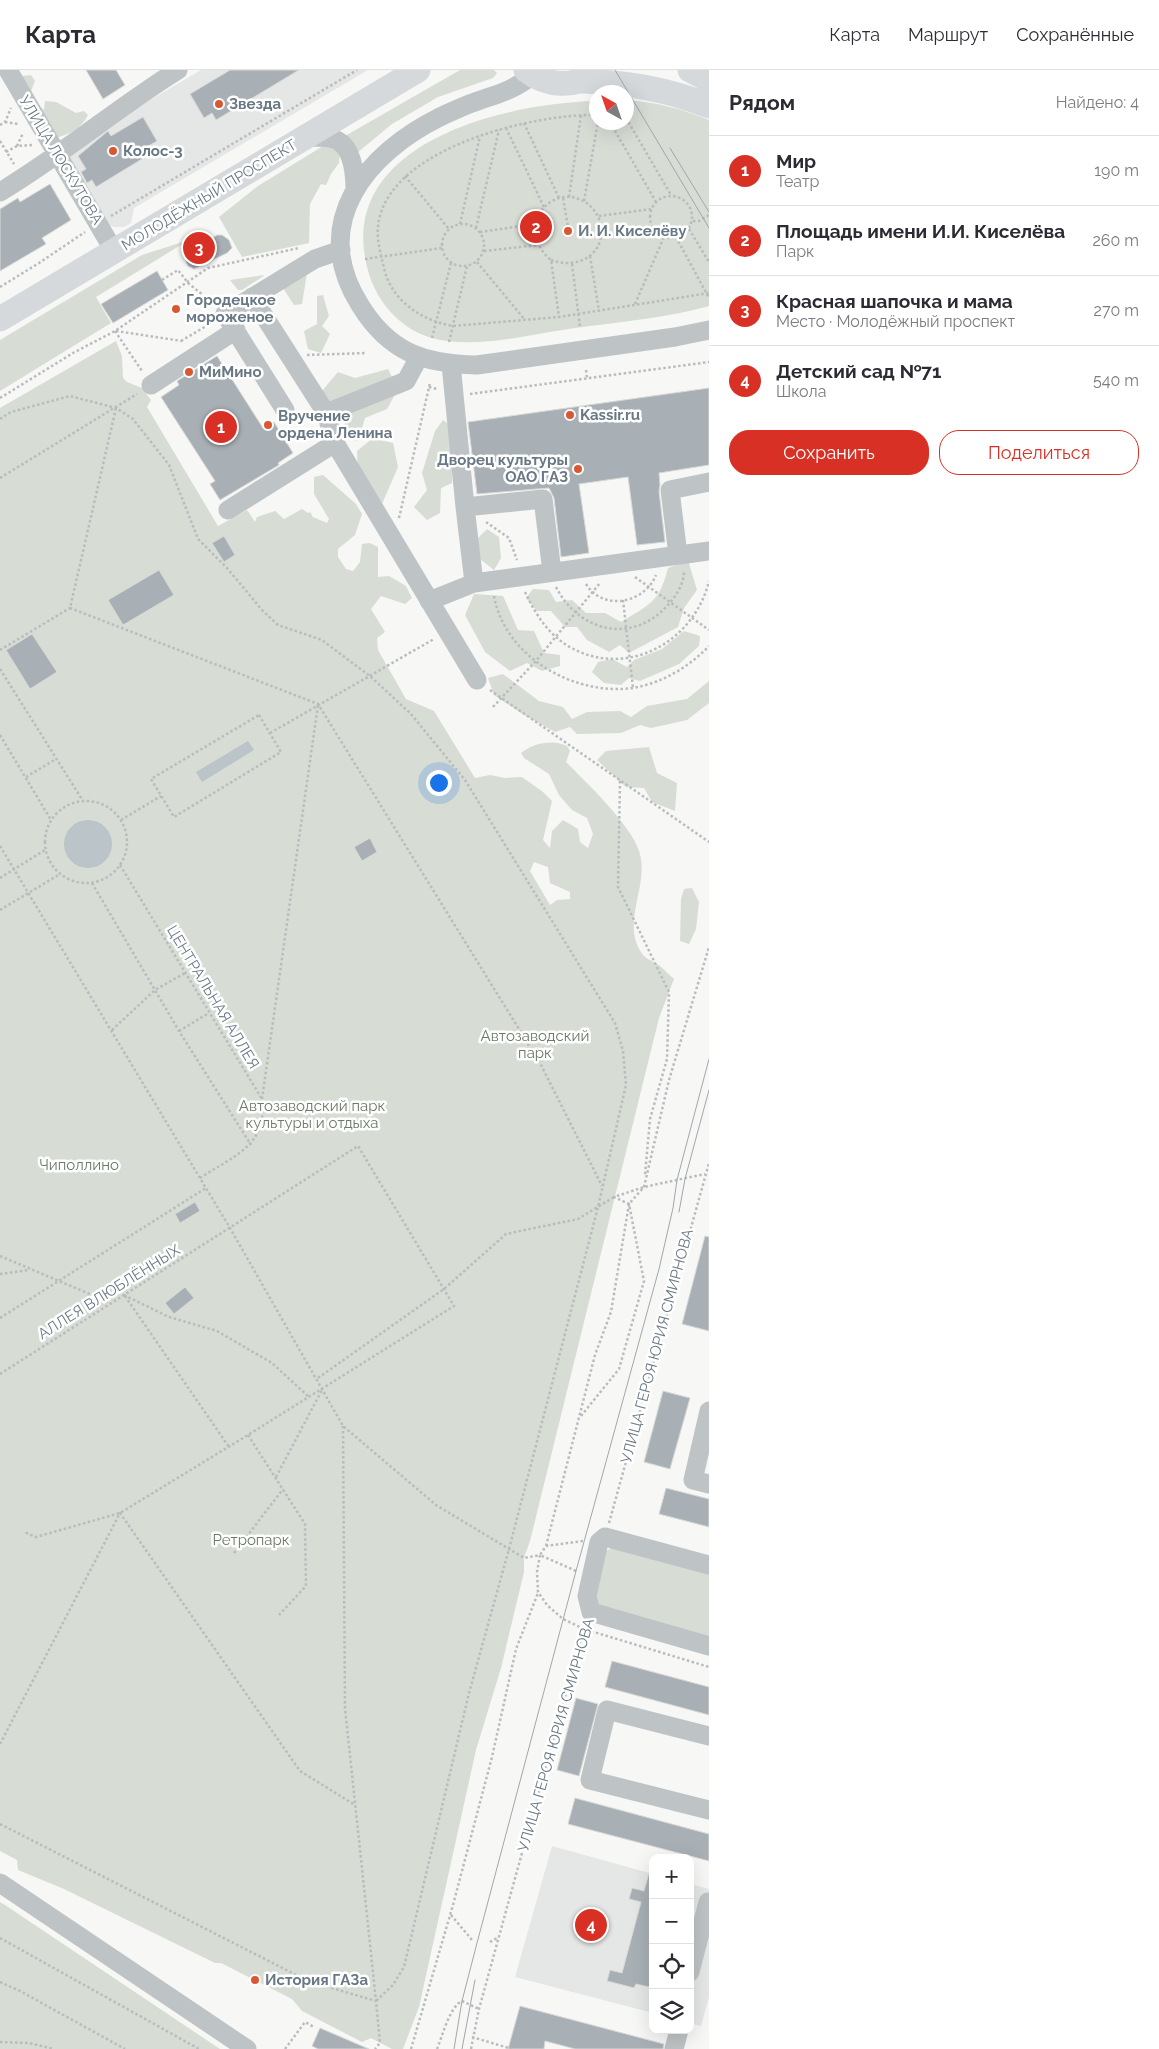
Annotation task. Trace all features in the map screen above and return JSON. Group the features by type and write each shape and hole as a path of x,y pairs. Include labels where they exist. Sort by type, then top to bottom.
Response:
{"main road":[{"name":"МОЛОДЁЖНЫЙ ПРОСПЕКТ","path":"0,319 418,70"},
{"path":"690,70 709,80"},
{"path":"529,73 551,82 593,76 665,91 709,106"}],"street":[{"name":"УЛИЦА ЛОСКУТОВА","path":"8,70 114,251"},
{"path":"0,192 22,179 83,134 178,70"},
{"path":"529,73 505,93 474,102 415,131 380,157 355,190 345,211 340,231 341,250 349,282 370,321 400,348 419,357 451,364 477,365 675,337 709,330"},
{"path":"306,137 330,138 340,141 351,159 355,173 355,190"},
{"path":"285,410 226,314 315,259 341,250"},
{"path":"252,297 326,412 335,443 476,680"},
{"path":"144,390 236,330"},
{"path":"326,412 406,381 419,357"},
{"path":"451,364 465,507 482,582"},
{"path":"228,510 335,443"},
{"path":"681,555 670,490 709,482"},
{"path":"465,507 543,499 552,572"},
{"path":"428,601 482,582 709,551"},
{"path":"709,1411 693,1480 709,1484"},
{"path":"602,1540 709,1565"},
{"name":"УЛИЦА ГЕРОЯ ЮРИЯ СМИРНОВА","path":"591,1612 587,1596 602,1540"},
{"path":"591,1612 709,1646"},
{"path":"709,1736 607,1710 590,1780 709,1810"},
{"path":"0,1883 247,2049"},
{"path":"694,1956 708,1902"},
{"path":"674,2049 678,2034"}],"path":[{"path":"110,217 357,70"},
{"path":"0,125 5,122 12,108"},
{"path":"569,197 581,115"},
{"path":"589,115 524,123 500,129 480,136 421,164 405,176 391,191 379,220 378,237 381,256 387,277 393,289 418,314 436,323 453,326 559,317 708,293"},
{"path":"5,122 18,124"},
{"path":"524,123 559,198"},
{"path":"506,128 544,207"},
{"path":"476,228 500,129"},
{"path":"584,201 597,130"},
{"path":"615,130 656,202"},
{"path":"633,130 671,195"},
{"path":"17,146 23,132"},
{"path":"460,224 480,136"},
{"path":"0,141 22,179"},
{"path":"6,152 17,146 33,144"},
{"path":"405,176 449,229"},
{"path":"671,195 678,196 683,200 691,213 692,221 689,230 676,238 664,237 654,229 650,218 656,202 671,195"},
{"path":"569,197 584,201 592,208 601,226 601,235 596,250 590,256 572,264 561,264 551,260 543,253 535,235 535,224 544,207 559,198 564,198 569,197"},
{"path":"564,198 568,227"},
{"path":"598,217 652,209"},
{"path":"692,221 699,221 709,215"},
{"path":"460,224 476,228 480,232 485,244 484,251 476,262 466,266 451,263 442,248 442,241 449,229 460,224"},
{"path":"480,232 535,224"},
{"path":"0,287 40,263 89,229"},
{"path":"601,235 654,229"},
{"path":"689,230 709,262"},
{"path":"634,304 664,237"},
{"path":"676,238 708,293 709,298"},
{"path":"484,251 538,245"},
{"path":"0,398 73,353 115,331 208,268 303,247"},
{"path":"365,259 442,248"},
{"path":"590,256 599,311"},
{"path":"551,260 559,317"},
{"path":"476,262 526,321"},
{"path":"432,338 451,263"},
{"path":"572,264 580,328"},
{"path":"449,342 466,266"},
{"path":"162,280 178,270 188,282 226,314 182,341"},
{"path":"115,331 212,346"},
{"path":"0,478 144,390 115,331"},
{"path":"290,355 366,353"},
{"path":"393,542 429,385 453,392 474,395 709,362"},
{"path":"586,370 587,379"},
{"path":"0,418 11,412 70,396 116,408 134,419 169,465 198,539 228,568 262,610 278,625 322,640 370,676 411,714 465,780 615,1023 624,1051 626,1084 603,1188 509,1549 469,1693 404,1967 392,1985 376,2001"},
{"path":"0,650 70,608 116,408"},
{"path":"465,507 510,538 523,576 525,592 531,606 556,637 568,646 584,653 600,657 629,658 660,648 680,633 693,619 709,581"},
{"path":"552,572 554,585 560,596 575,613 598,626 612,629 627,629 654,618 677,593 684,575 681,555"},
{"path":"581,568 584,580 593,592 606,601 623,600 642,593 648,587 655,577 657,568 656,558"},
{"path":"493,707 535,662 616,564 709,630"},
{"path":"482,582 506,626 520,647 535,662 563,678 587,685 633,688 658,681 684,668 709,646"},
{"path":"623,600 633,688"},
{"path":"70,608 318,704 540,1063 603,1188"},
{"path":"270,732 447,632"},
{"path":"0,669 2,675 83,801"},
{"path":"476,680 709,842"},
{"path":"200,1178 251,1145 259,1133 264,1114 262,1099 318,704"},
{"path":"259,715 270,732 281,752 174,817 151,779 259,715"},
{"path":"0,736 51,820"},
{"path":"26,777 56,758"},
{"path":"620,781 618,887 669,992 667,1059 650,1119 644,1187"},
{"path":"121,820 161,796"},
{"path":"83,801 101,804 109,808 121,820 127,835 127,846 120,865 108,877 92,884 75,882 60,874 50,863 45,850 46,831 51,820 66,806 83,801"},
{"path":"0,846 230,1228 343,1426 436,1505 524,1558"},
{"path":"0,878 45,850"},
{"name":"ЦЕНТРАЛЬНАЯ АЛЛЕЯ","path":"120,865 262,1099"},
{"path":"0,910 60,874"},
{"path":"92,884 179,1031 251,1145"},
{"path":"591,1576 540,1554 546,1546 595,1355 612,1312 629,1204 644,1187 669,1080 709,947"},
{"path":"112,1030 155,990 185,973"},
{"path":"179,1031 209,1013"},
{"name":"АЛЛЕЯ ВЛЮБЛЁННЫХ","path":"0,1374 358,1146 444,1289"},
{"name":"УЛИЦА ГЕРОЯ ЮРИЯ СМИРНОВА","path":"602,1540 709,1163"},
{"path":"317,1379 444,1289 506,1234 578,1219 614,1197 644,1187 706,1174"},
{"path":"0,1318 206,1188"},
{"path":"614,1197 629,1204"},
{"path":"580,1417 619,1369 644,1281 629,1204"},
{"path":"0,1256 111,1304"},
{"path":"0,1274 31,1270"},
{"path":"24,1532 36,1537 120,1513 323,1389 454,1306 444,1289"},
{"path":"124,1295 169,1317 217,1331 272,1363 310,1397"},
{"path":"124,1295 228,1447"},
{"path":"276,1477 323,1389"},
{"path":"343,1426 345,1708 380,2043 376,2049"},
{"path":"248,1435 305,1524 306,1586 279,1615"},
{"path":"234,1552 283,1489"},
{"path":"120,1513 300,1771 355,1805"},
{"path":"0,1744 120,1513"},
{"path":"546,1546 584,1540 602,1540"},
{"path":"472,1940 450,1916 492,1757 516,1649 538,1592"},
{"name":"УЛИЦА ГЕРОЯ ЮРИЯ СМИРНОВА","path":"470,2049 499,1937 582,1638 591,1612"},
{"path":"0,1824 308,1981 376,2001"},
{"path":"410,2049 453,1905"},
{"path":"490,1942 499,1937"},
{"path":"0,1938 199,2049"},
{"path":"0,1982 20,1991 125,2049"},
{"path":"437,2049 450,2015 458,2002 462,2001 479,2010"},
{"path":"286,2049 305,2022 314,2027"},
{"path":"472,2037 512,2049"},
{"path":"0,2042 29,2043 54,2049"}],"shaded area":[{"path":"201,70 368,70 134,208 131,223 124,227 114,227 106,224 62,152"},
{"path":"248,741 254,750 202,782 196,772"},
{"path":"88,820 97,822 105,827 110,835 112,844 110,853 105,861 97,866 88,868 79,866 71,861 66,853 64,844 66,835 71,827 79,822"},
{"path":"552,1846 649,1873 649,2012 515,1977"},
{"path":"694,1885 709,1889 709,1997 701,2026 694,2024"}],"green space":[{"path":"460,70 494,70 497,73 493,78 438,97 392,124 357,153 351,140 345,136"},
{"path":"31,75 35,81 31,91 39,106 44,110 45,101 56,102 76,113 84,111 88,115 78,128 70,133 54,138 22,76"},
{"path":"634,101 669,107 709,120 709,306 676,314 484,342 448,341 432,338 402,323 386,307 374,288 370,277 363,232 374,195 398,164 431,141 471,123 515,111 557,104 589,102 589,130 634,130"},
{"path":"331,144 340,151 339,163 326,185 321,184 310,204 309,243 242,257 219,217 258,186 323,146"},
{"path":"189,240 96,297 111,323 0,391 0,340 142,255"},
{"path":"307,273 302,304 294,305 283,288"},
{"path":"265,275 242,290 238,290 230,280"},
{"path":"323,295 329,316 322,326 330,334 321,353 308,349 304,331 317,324 317,296"},
{"name":"Автозаводский парк культуры и отдыха","path":"116,341 122,356 123,378 127,382 142,388 151,400 147,407 218,526 247,510 255,522 257,517 275,511 284,519 302,509 308,513 310,512 313,517 327,523 329,519 314,494 314,477 323,475 356,504 362,514 355,535 338,549 338,557 346,569 353,571 360,562 362,544 370,543 378,547 378,577 389,576 406,586 412,598 405,604 381,596 371,609 385,632 377,638 378,650 406,699 434,711 475,778 490,775 505,778 522,777 552,801 543,840 550,848 552,831 563,820 578,829 580,842 588,848 593,834 587,818 572,810 559,795 549,774 524,758 521,753 543,743 567,746 570,751 566,762 618,817 639,851 642,864 634,918 637,944 647,959 660,966 674,979 659,1018 530,1541 524,1558 524,1572 501,1668 476,1750 419,2007 403,2049 392,2049 371,2038 362,2042 302,2011 292,1999 221,1963 215,1963 64,1889 18,1870 17,1860 0,1851 0,408","holes":["534,862 548,867 550,883 570,892 570,899 557,900 550,905 530,871"]},
{"path":"388,369 398,389 387,409 365,418 358,441 344,438 344,416 333,408 322,391 338,372 355,378"},
{"path":"443,420 455,429 452,483 441,488 440,513 427,520 414,507 427,490 422,473 435,431"},
{"path":"373,438 393,443 398,467 382,504 358,477 357,451"},
{"path":"487,529 499,537 501,558 494,570 480,559 478,538"},
{"path":"688,560 697,590 684,608 678,627 629,653 620,645 609,652 587,640 577,627 565,627 551,611 537,611 526,598 533,589 549,590 556,602 572,600 586,613 605,613 621,622 646,606 657,596 665,580 668,568"},
{"path":"474,594 503,596 518,630 534,631 544,653 560,655 560,666 542,671 527,663 510,671 485,652 465,615"},
{"path":"684,631 700,636 699,646 679,664 640,681 629,678 621,685 604,683 592,672 598,662 612,659 627,667 634,660 662,649"},
{"path":"503,674 539,701 563,707 572,719 587,712 620,711 631,717 647,706 687,699 709,681 709,703 687,720 651,728 640,725 621,733 577,734 570,727 555,732 494,695 488,678"},
{"path":"649,747 657,773 677,783 675,811 652,802 644,788 626,787 597,760 606,751"},
{"path":"692,888 699,902 696,929 689,944 680,941 681,899 684,889"},
{"path":"611,1548 709,1569 709,1639 601,1610 592,1596 603,1553"},
{"path":"0,1902 5,1905 220,2049 0,2049"}],"building":[{"path":"86,70 116,70 125,85 103,99"},
{"name":"Звезда","path":"230,70 299,70 216,120 212,113 204,118 190,94"},
{"name":"Колос-3","path":"143,117 157,141 138,152 142,159 96,187 92,180 87,183 81,172 86,169 78,156 108,131 111,136"},
{"path":"50,184 71,220 42,238 46,244 0,271 0,209 18,198 20,202"},
{"path":"217,235 222,235 229,240 232,248 227,253 194,269 188,266 186,262 187,257"},
{"path":"157,271 168,290 113,323 101,304"},
{"path":"217,356 263,428 274,422 293,453 278,463 279,465 220,500 210,484 215,481 161,397 179,385 177,381"},
{"name":"Дворец культуры ОАО ГАЗ","path":"709,388 709,465 659,473 659,491 665,542 637,545 628,477 579,484 589,553 561,557 554,498 549,488 477,494 468,422"},
{"path":"224,536 235,555 224,562 212,543"},
{"path":"159,570 174,595 123,625 108,600"},
{"path":"32,634 57,672 30,689 6,650"},
{"path":"370,838 377,852 362,861 354,847"},
{"path":"195,1202 200,1211 180,1223 175,1214"},
{"path":"705,1236 709,1237 709,1331 682,1324"},
{"path":"185,1287 194,1298 174,1314 165,1303"},
{"path":"663,1391 690,1398 670,1469 644,1462"},
{"path":"666,1488 709,1499 709,1527 659,1514"},
{"path":"612,1661 709,1687 709,1715 605,1687"},
{"path":"576,1698 598,1704 579,1776 557,1770"},
{"path":"575,1798 709,1834 709,1861 694,1857 694,1854 682,1854 568,1824"},
{"path":"649,1873 649,1987 636,1984 634,1988 607,1981 610,1970 622,1973 641,1902 629,1899 632,1888 644,1891"},
{"path":"520,2006 664,2044 663,2049 575,2049 545,2041 544,2049 508,2049"},
{"path":"320,2028 369,2049 318,2049 312,2046"}],"tram line":[{"path":"615,70 709,228"},
{"path":"670,148 709,212"},
{"path":"454,2049 462,2001 576,1571 659,1269 673,1208 677,1180 709,1059"},
{"path":"679,1212 685,1179 709,1090"},
{"path":"462,2049 475,1980"}],"place":[{"name":"Звезда","path":"219,104"},
{"name":"Колос-3","path":"113,151"},
{"name":"Площадь имени И.И. Киселёва","path":"536,227"},
{"name":"И. И. Киселёву","path":"568,231"},
{"name":"Красная шапочка и мама","path":"199,248"},
{"name":"Городецкое мороженое","path":"176,309"},
{"name":"МиМино","path":"189,372"},
{"name":"Kassir.ru","path":"570,415"},
{"name":"Вручение ордена Ленина","path":"268,425"},
{"name":"Мир","path":"221,427"},
{"name":"Дворец культуры ОАО ГАЗ","path":"578,469"},
{"name":"Детский сад №71","path":"591,1925"},
{"name":"История ГАЗа","path":"255,1980"}],"park label":[{"name":"Автозаводский парк","path":"535,1044"},
{"name":"Чиполлино","path":"79,1165"},
{"name":"Ретропарк","path":"251,1540"}]}
